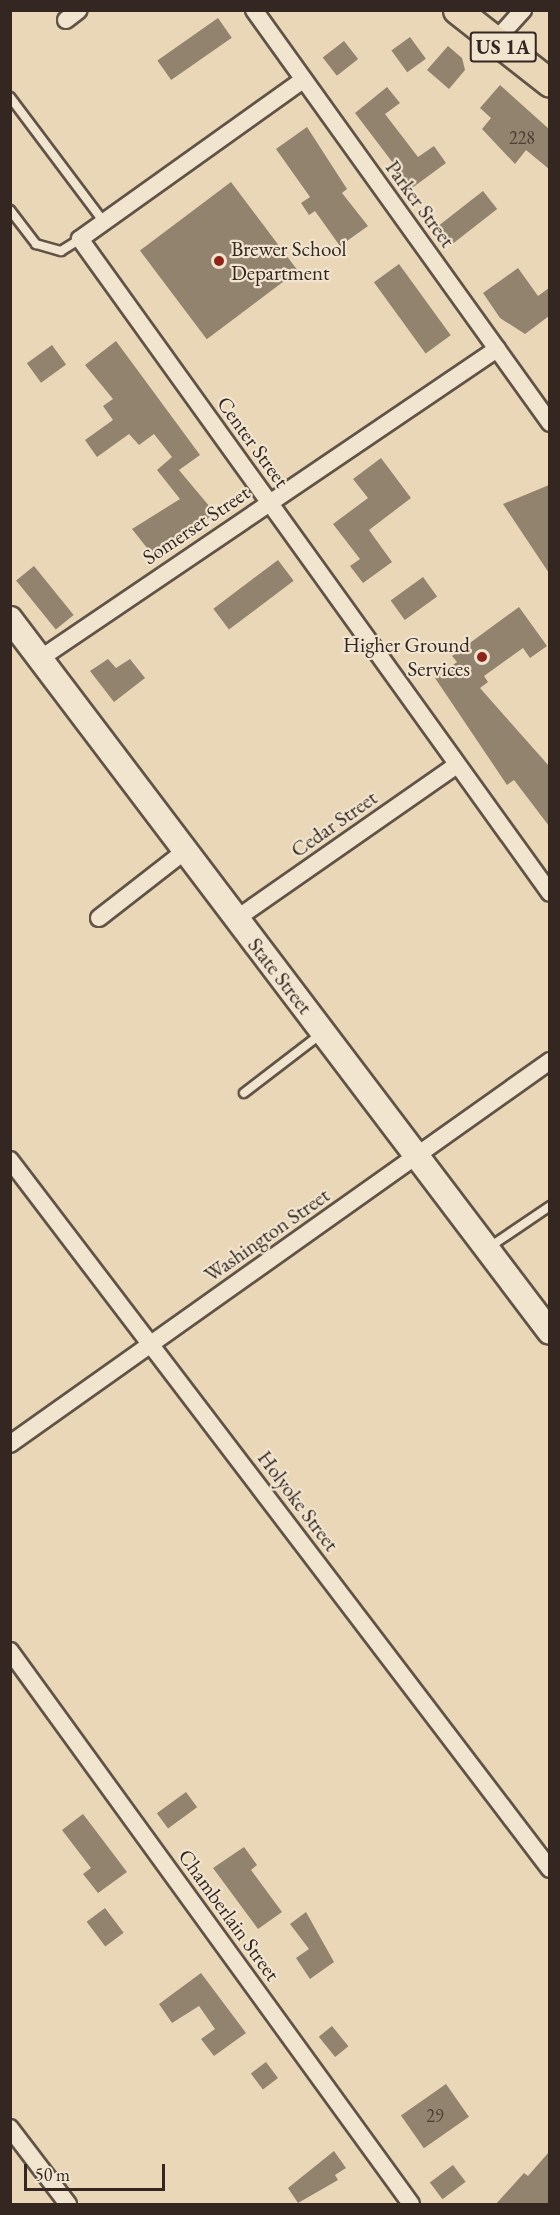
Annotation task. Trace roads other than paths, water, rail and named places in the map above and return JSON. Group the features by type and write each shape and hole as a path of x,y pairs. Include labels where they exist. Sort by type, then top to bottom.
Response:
{"main road":[{"name":"US 1A","path":"457,10 549,83"},
{"name":"State Street","path":"10,619 236,919 419,1154 549,1332"}],"street":[{"name":"Parker Street","path":"254,10 549,423"},
{"path":"495,41 523,10"},
{"path":"80,239 303,80"},
{"name":"Center Street","path":"80,239 549,894"},
{"name":"Somerset Street","path":"41,658 497,349"},
{"name":"Cedar Street","path":"236,919 458,765"},
{"path":"99,918 185,851"},
{"name":"Washington Street","path":"10,1444 549,1061"},
{"name":"Holyoke Street","path":"10,1160 549,1869"},
{"name":"Chamberlain Street","path":"10,1652 411,2205"},
{"path":"10,2128 68,2205"}],"lane":[{"path":"10,97 104,222"},
{"path":"10,210 36,244 61,251 80,239"},
{"path":"244,1093 324,1032"},
{"path":"488,1248 549,1206"}],"place":[{"name":"Brewer School Department","path":"219,261"},
{"name":"Higher Ground Services","path":"482,657"}]}
